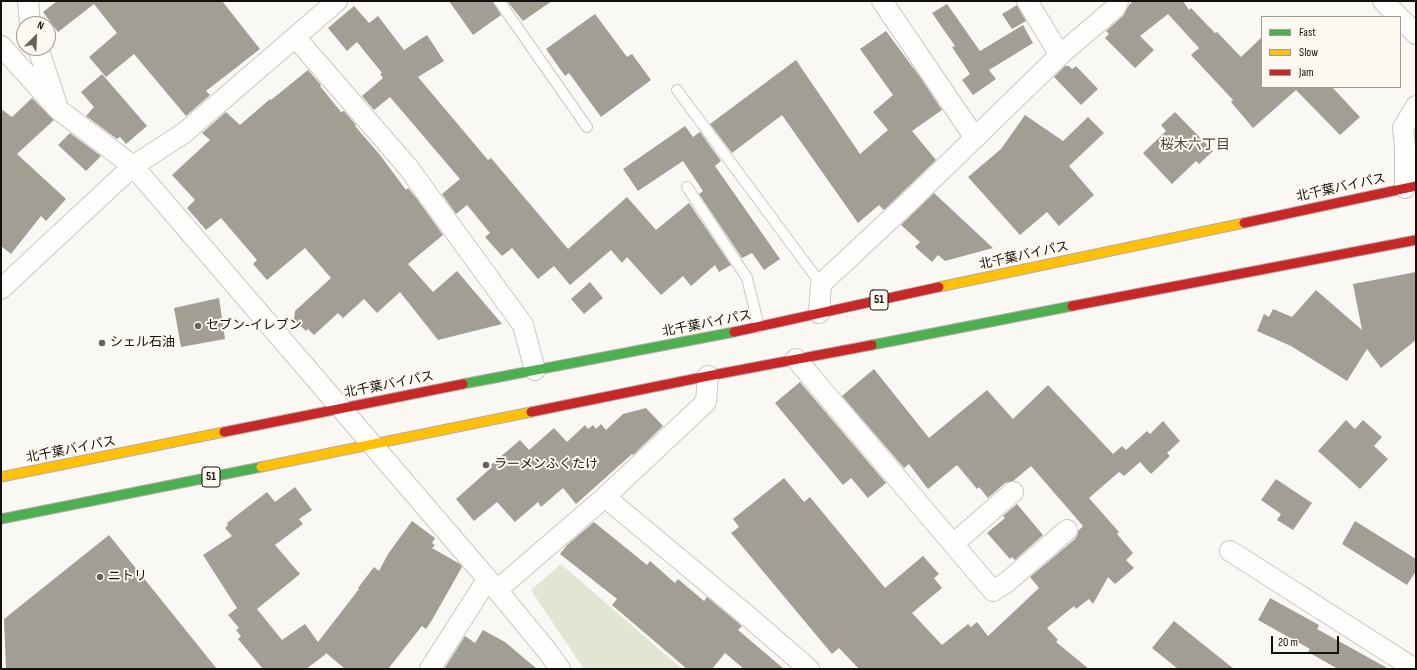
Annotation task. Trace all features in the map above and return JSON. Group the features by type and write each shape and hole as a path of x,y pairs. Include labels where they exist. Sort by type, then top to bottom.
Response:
{"highway":[{"name":"北千葉バイパス","path":"1,477 340,408 759,327 1410,187"},
{"name":"51","path":"1,519 708,376 1416,240"}],"street":[{"path":"1,289 133,166 184,133 337,1"},
{"path":"882,1 975,138"},
{"path":"1027,1 1060,55"},
{"path":"819,313 821,284 912,200 1060,55 1115,8 1118,1"},
{"path":"1383,1 1397,16"},
{"path":"29,2 30,16"},
{"path":"1401,20 1416,34"},
{"path":"295,37 407,166 523,325 534,370"},
{"path":"1,46 59,110 133,166 492,585 548,652 560,669"},
{"path":"41,56 59,110"},
{"path":"1410,187 1403,128 1416,106"},
{"path":"796,359 993,591 1007,582 1067,530"},
{"path":"430,669 492,585 605,497 706,402 708,376"},
{"path":"953,544 1013,492"},
{"path":"605,497 809,669"},
{"path":"1230,551 1415,669"}],"lane":[{"path":"499,1 587,127"},
{"path":"677,90 821,284"},
{"path":"687,187 747,278 759,327"}],"green space":[{"path":"561,564 682,669 584,669 531,590"}],"building":[{"path":"57,1 222,1 260,49 206,91 210,95 186,116 134,54 106,77 89,57 117,33 94,4 58,32 56,29 56,16 46,16 43,12"},
{"path":"449,1 493,1 501,15 473,35"},
{"path":"507,1 552,1 523,21"},
{"path":"1133,1 1183,1 1189,10 1191,8 1241,57 1261,38 1261,88 1333,88 1360,117 1340,135 1296,90 1253,128 1231,102 1233,100 1191,55 1199,48 1168,14 1140,36 1154,50 1135,68 1105,38 1109,34 1106,31 1123,16"},
{"path":"947,4 980,51 1023,25 1033,43 989,70 996,79 973,95 962,80 970,74 952,47 955,46 932,13"},
{"path":"1017,5 1026,21 1012,29 1002,14"},
{"path":"354,6 369,23 378,16 404,50 427,35 444,61 418,77 488,160 491,158 568,249 627,197 656,230 689,203 731,265 719,272 715,265 691,286 683,276 661,295 627,257 622,263 611,250 570,285 554,266 538,279 512,248 502,256 485,237 490,233 467,205 456,214 442,194 460,179 390,97 374,110 362,96 383,78 380,74 382,73 357,42 347,51 328,28"},
{"path":"595,14 627,57 632,54 651,80 601,117 569,73 565,76 546,49"},
{"path":"886,31 942,110 912,131 936,160 884,210 879,205 858,223 782,115 732,153 710,124 796,60 860,154 888,130 873,112 893,95 860,49"},
{"path":"1065,66 1069,66 1072,69 1076,66 1098,89 1081,105 1054,77"},
{"path":"308,70 341,112 344,111 356,125 355,126 380,155 406,190 408,188 417,199 443,235 408,264 433,292 457,271 502,324 438,340 400,292 377,313 364,299 343,318 338,313 314,335 308,329 306,331 294,320 295,311 331,278 305,248 267,280 253,264 257,260 221,218 206,230 187,208 195,200 172,175 210,140 202,133 226,112 240,125 270,99 271,100"},
{"path":"102,74 147,126 126,144 120,137 117,139 86,116 94,107 81,92"},
{"path":"32,98 54,120 17,154 66,199 46,221 41,216 11,254 1,246 1,109 12,117"},
{"path":"1175,112 1213,151 1199,164 1196,161 1172,184 1143,153 1166,131 1161,125"},
{"path":"1025,115 1063,141 1088,117 1104,133 1069,166 1094,195 1059,226 1047,212 1020,235 968,177 1001,149"},
{"path":"685,126 693,137 700,132 721,161 715,166 780,259 764,270 752,253 742,258 699,194 703,191 683,161 638,191 623,169"},
{"path":"70,133 101,156 86,171 58,145"},
{"path":"934,193 993,248 945,261 938,255 932,262 915,247 920,242 901,225"},
{"path":"1416,272 1416,340 1381,368 1367,349 1347,381 1291,346 1257,331 1264,314 1269,317 1273,309 1292,317 1316,290 1362,330 1353,284"},
{"path":"590,282 603,298 584,314 571,299"},
{"path":"219,298 225,339 181,347 174,308"},
{"path":"874,369 929,438 987,390 1013,419 1048,385 1113,454 1122,446 1126,450 1147,431 1150,434 1163,421 1180,441 1167,453 1170,456 1151,474 1140,462 1124,476 1119,472 1089,498 1119,532 1117,534 1133,553 1126,560 1134,568 1115,584 1108,577 1093,604 1089,599 1076,609 1074,606 1047,628 1058,640 1056,642 1089,669 859,669 839,648 832,654 731,533 739,527 733,519 784,478 804,502 810,497 885,588 923,556 939,574 934,578 942,588 912,613 942,645 968,624 971,627 977,622 988,636 1039,588 1030,577 1075,539 1078,531 1083,526 1031,466 1013,481 1005,483 988,498 979,487 977,489 957,465 928,489 909,464 904,468 842,396"},
{"path":"800,382 886,483 868,498 851,478 843,485 775,403"},
{"path":"646,408 663,426 633,455 632,454 576,504 563,488 541,507 538,502 515,522 497,502 474,521 456,499 492,467 491,465 520,440 529,450 554,428 567,442 585,425 588,429 593,425 596,429 601,424 606,430 623,414"},
{"path":"1346,420 1355,429 1363,420 1382,437 1374,446 1388,459 1360,489 1318,451"},
{"path":"1276,479 1312,503 1293,530 1277,520 1281,514 1261,500"},
{"path":"295,487 312,510 299,519 303,524 275,545 300,574 257,609 282,640 305,624 318,642 374,567 379,571 388,554 412,521 435,538 432,543 435,545 432,548 460,564 462,567 426,629 422,626 388,669 345,669 325,652 326,654 306,669 263,669 238,639 241,636 236,630 239,628 228,615 237,608 203,555 232,536 225,528 228,525 227,523 267,492 275,502"},
{"path":"1017,504 1043,535 1015,560 1012,557 1010,559 987,533 1005,518 1003,516"},
{"path":"1355,521 1416,559 1416,571 1407,585 1342,544"},
{"path":"594,522 647,565 650,561 675,583 678,579 704,601 707,597 742,626 738,630 784,669 744,669 725,653 712,669 687,669 612,605 617,599 560,554 567,545"},
{"name":"ニトリ","path":"109,535 217,669 6,669 4,619"},
{"path":"1270,598 1319,625 1317,629 1389,669 1338,669 1308,652 1310,649 1258,620"},
{"path":"1174,621 1234,669 1178,669 1152,648"},
{"path":"483,630 505,642 537,669 444,669 465,636 475,643"}],"traffic: fast":[{"path":"872,345 1072,306"},
{"path":"463,384 734,332"},
{"path":"1,519 261,467"}],"traffic: slow":[{"path":"939,287 1244,223"},
{"path":"261,467 531,412"},
{"path":"1,477 224,432"}],"traffic: jam":[{"path":"1244,223 1416,186"},
{"path":"1072,306 1416,240"},
{"path":"734,332 939,287"},
{"path":"531,412 872,345"},
{"path":"224,432 463,384"}],"place":[{"name":"セブン-イレブン","path":"198,326"},
{"name":"シェル石油","path":"102,343"},
{"name":"ラーメンふくたけ","path":"486,465"},
{"name":"ニトリ","path":"100,577"}],"district":[{"name":"桜木六丁目","path":"1195,145"}]}
